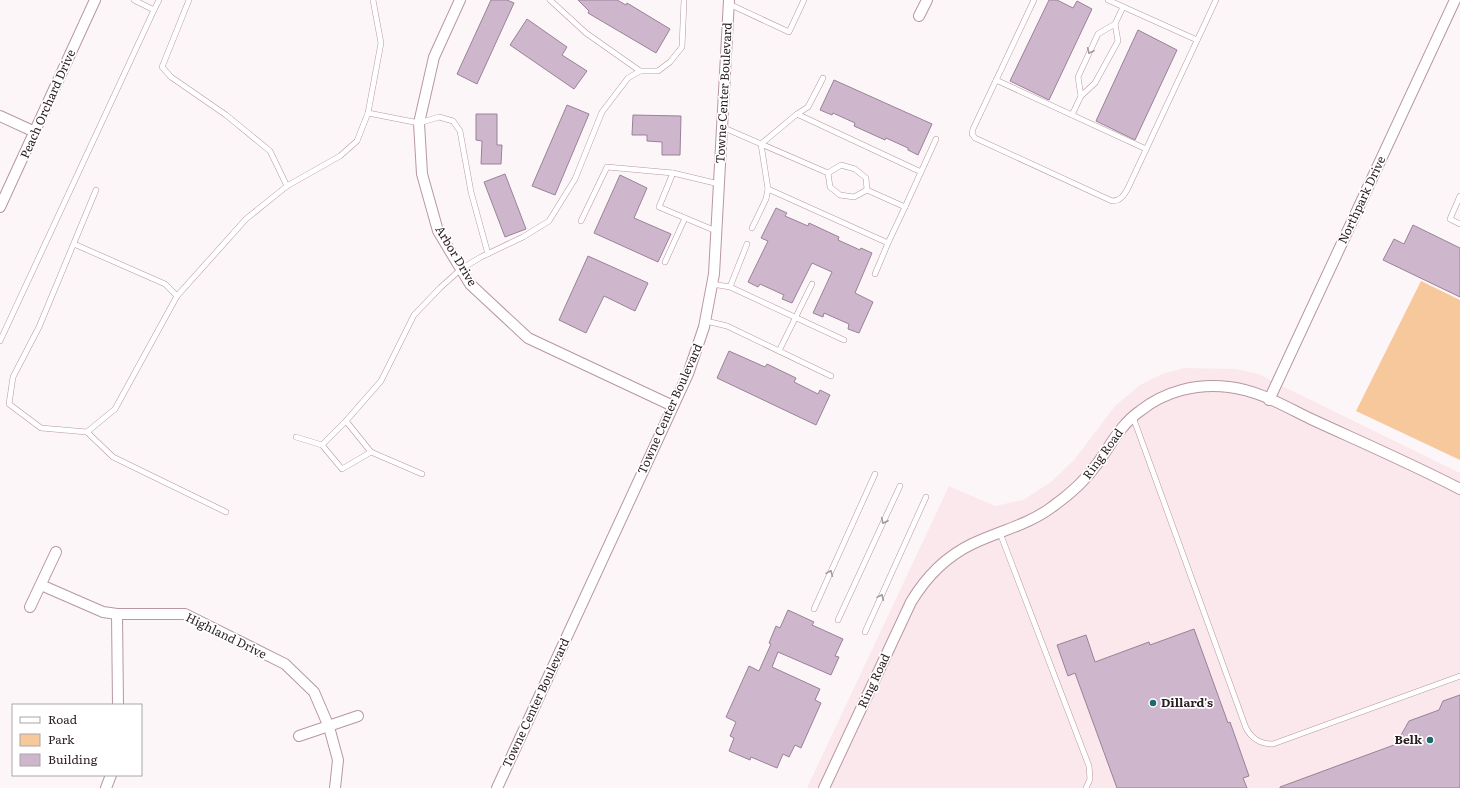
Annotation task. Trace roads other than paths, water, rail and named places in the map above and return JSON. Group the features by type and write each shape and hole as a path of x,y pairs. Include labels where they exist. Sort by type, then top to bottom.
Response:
{"street":[{"name":"Peach Orchard Drive","path":"0,207 95,0"},
{"name":"Arbor Drive","path":"460,0 434,57 419,124 422,174 438,230 470,284 528,338 673,406"},
{"path":"919,16 927,0"},
{"name":"Northpark Drive","path":"1268,400 1455,0"},
{"name":"Towne Center Boulevard","path":"497,788 688,374 706,321 712,284 716,231 729,2"},
{"path":"0,116 35,132"},
{"name":"Ring Road","path":"824,788 918,589 938,567 950,557 973,543 1024,524 1053,507 1078,486 1098,464 1115,436 1132,416 1151,403 1175,392 1192,387 1231,387 1241,389 1268,400 1460,489"},
{"path":"30,607 56,552"},
{"name":"Highland Drive","path":"41,585 103,612 117,614 185,614 285,664 314,692 329,727 338,760 335,788"},
{"path":"117,614 118,704"},
{"path":"299,736 358,716"},
{"path":"106,788 111,776"}],"lane":[{"path":"134,0 154,10"},
{"path":"0,340 159,0"},
{"path":"188,0 162,68 170,77 226,115 270,151 287,186"},
{"path":"87,432 115,409 177,296 246,219 287,186 340,156 356,142 368,113 381,43 373,0"},
{"path":"550,0 586,33 640,71"},
{"path":"322,445 346,421 381,381 414,316 441,287 461,269 523,237 549,221 575,179 602,112 628,78 640,71 658,71 670,62 682,47 684,0"},
{"path":"729,2 789,32 804,0"},
{"path":"1034,0 972,134 975,138 1112,201 1118,201 1126,192 1216,0"},
{"path":"1108,0 1197,40"},
{"path":"1081,96 1078,77 1098,34 1115,24 1123,7"},
{"path":"1072,116 1081,96 1096,83 1118,41 1115,24"},
{"path":"761,144 797,114 808,107 823,78"},
{"path":"996,80 1146,149"},
{"path":"368,113 419,124 439,117 453,121 460,131 472,192 488,254"},
{"path":"797,114 921,172"},
{"path":"722,127 828,173"},
{"path":"875,274 936,139"},
{"path":"752,228 766,199 768,189 761,144"},
{"path":"828,173 840,165 855,169 866,178 866,190"},
{"path":"581,220 607,167 673,173 719,184"},
{"path":"673,173 659,207 716,231"},
{"path":"828,173 830,187 840,195 854,197 866,190"},
{"path":"768,189 888,243"},
{"path":"96,190 39,327 13,377 9,404 41,428 87,432 113,457 226,512"},
{"path":"866,190 905,207"},
{"path":"1460,196 1450,219 1460,224"},
{"path":"665,262 685,218"},
{"path":"74,244 165,284 177,296"},
{"path":"730,287 748,244"},
{"path":"712,284 730,287 844,340"},
{"path":"779,351 812,284"},
{"path":"706,321 727,326 832,376"},
{"path":"1132,416 1246,728 1256,741 1273,744 1460,676"},
{"path":"346,421 371,452 422,474"},
{"path":"296,437 322,445 342,468 371,452"},
{"path":"814,609 875,474"},
{"path":"838,620 900,486"},
{"path":"865,632 926,497"},
{"path":"1000,533 1089,766 1090,779 1086,788"}],"place":[{"name":"Dillard's","path":"1153,703"},
{"name":"Belk","path":"1430,740"}]}
